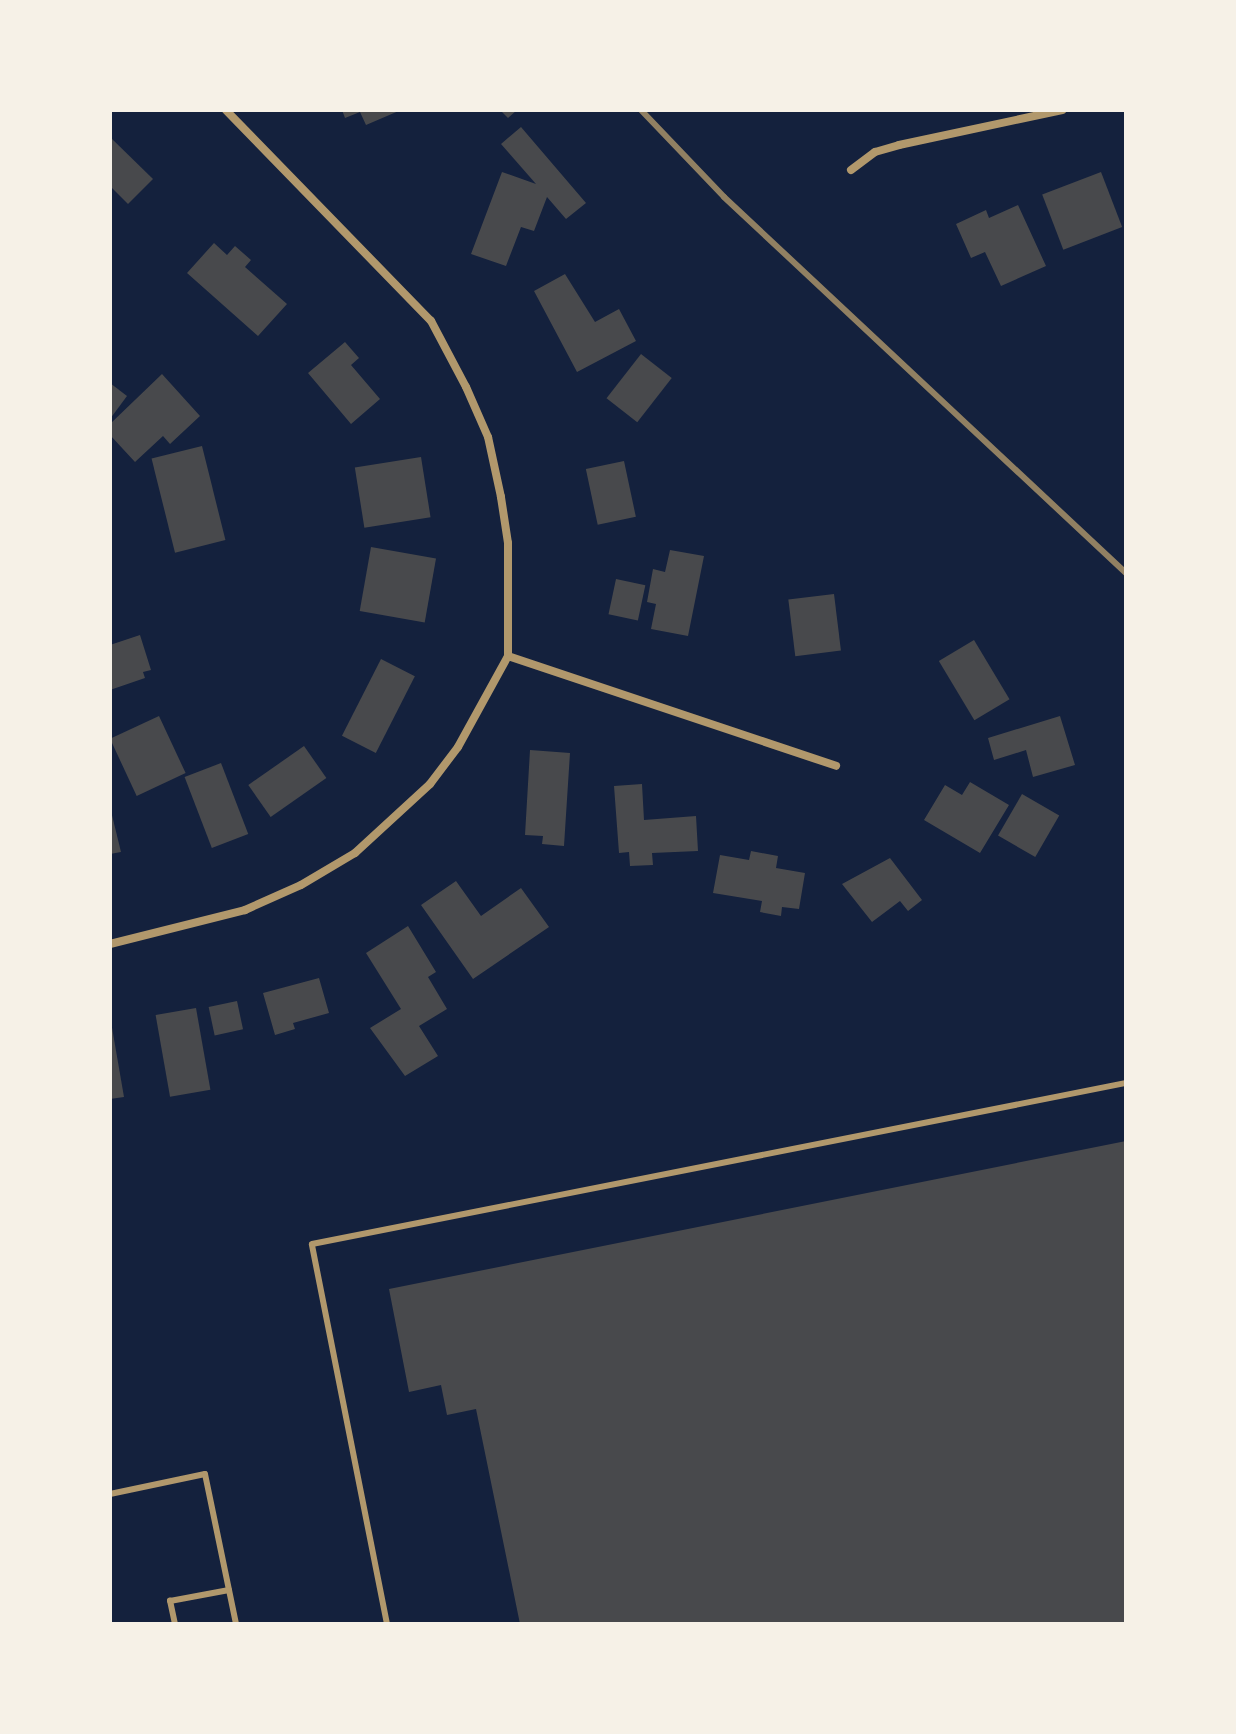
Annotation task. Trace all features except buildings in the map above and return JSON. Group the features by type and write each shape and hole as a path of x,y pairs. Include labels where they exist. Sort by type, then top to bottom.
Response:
{"street":[{"path":"110,944 245,910 301,885 355,853 430,784 458,747 508,656 503,510 488,437 466,387 431,321 226,110"},
{"path":"851,170 875,152 899,145 1062,110"},
{"path":"508,656 836,766"}],"lane":[{"path":"387,1624 312,1244 1126,1083"},
{"path":"110,1494 205,1474 236,1624"},
{"path":"175,1624 170,1601 229,1590"}],"railway":[{"path":"641,110 724,197 1126,573"}]}
